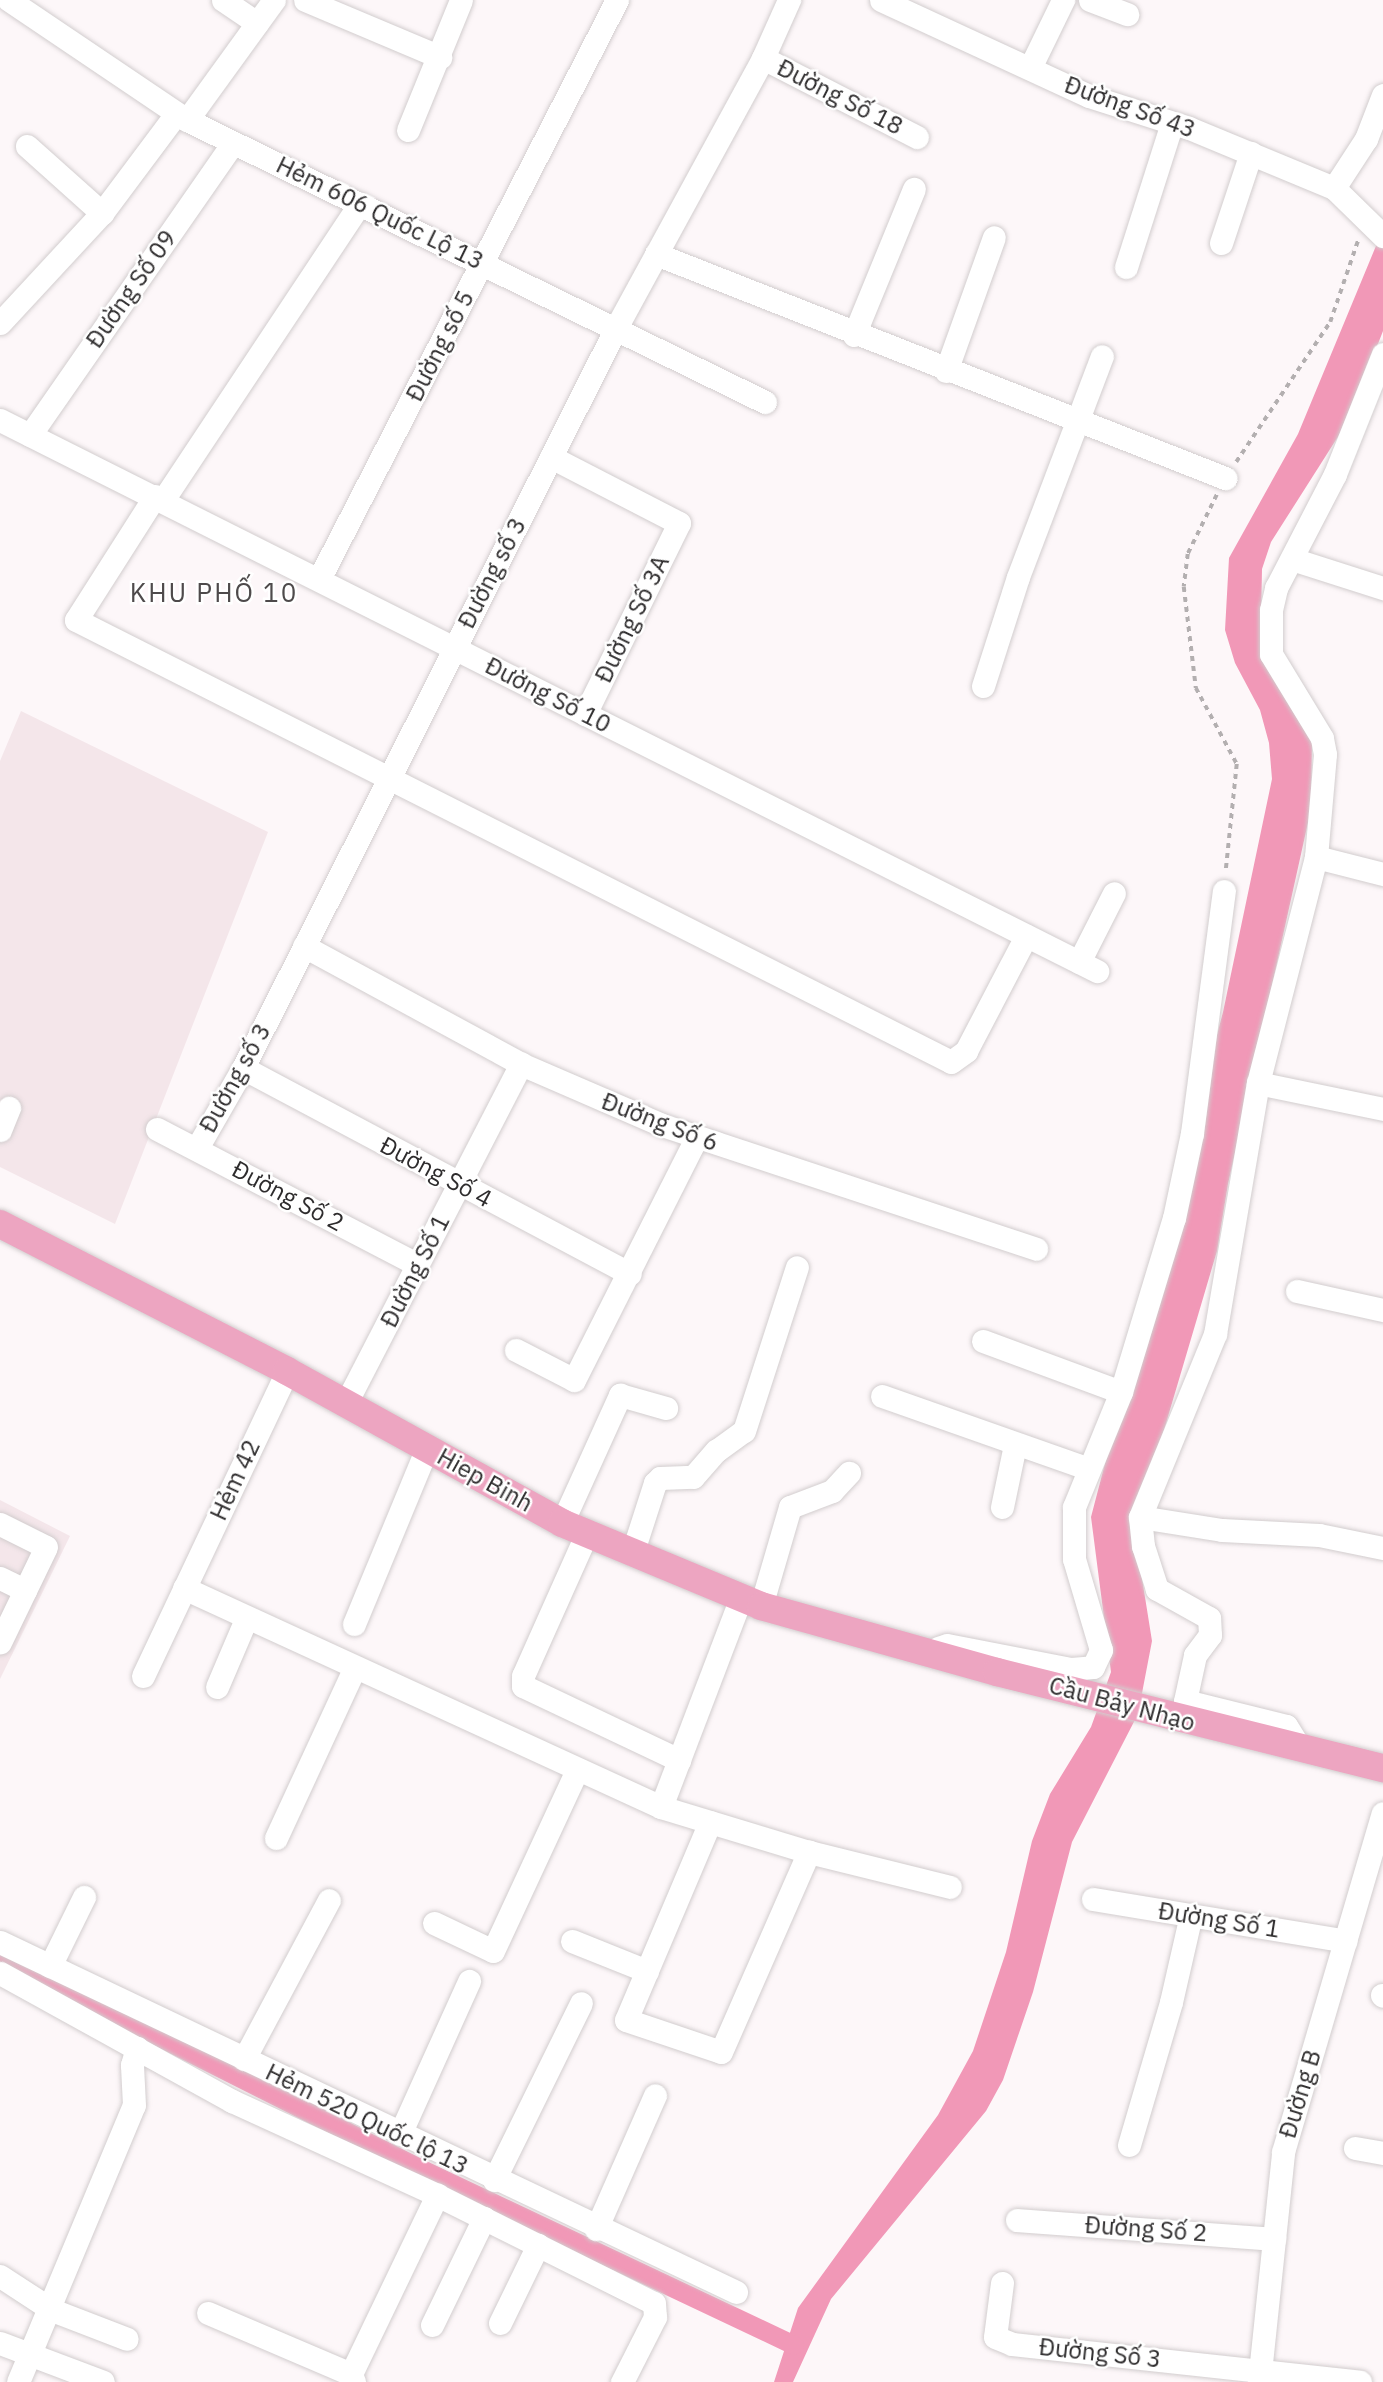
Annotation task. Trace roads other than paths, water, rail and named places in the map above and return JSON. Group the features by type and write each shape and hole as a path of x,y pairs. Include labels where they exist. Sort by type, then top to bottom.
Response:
{"main road":[{"name":"Hiep Binh","path":"1,1226 287,1371 574,1529 751,1602 997,1672"},
{"name":"Cầu Bảy Nhạo","path":"997,1672 1247,1737 1300,1748"},
{"path":"1300,1748 1383,1768"}],"street":[{"name":"Hẻm 606 Quốc Lộ 13","path":"9,0 182,117 765,402"},
{"path":"223,0 257,23"},
{"path":"4,311 102,213 274,0"},
{"path":"305,0 440,57"},
{"path":"408,131 461,0"},
{"name":"Đường số 5","path":"318,579 617,0"},
{"name":"Đường số 3","path":"197,1147 243,1069 616,328 763,58 789,0"},
{"name":"Đường Số 43","path":"881,0 1088,96 1172,123 1334,188 1372,228"},
{"path":"1030,68 1063,0"},
{"path":"1090,0 1127,14"},
{"name":"Đường Số 18","path":"763,58 917,137"},
{"path":"1334,188 1366,139 1383,95"},
{"path":"1126,267 1172,123"},
{"name":"Đường Số 09","path":"30,435 233,142"},
{"path":"27,146 102,213"},
{"path":"1221,243 1251,153"},
{"path":"853,335 914,188"},
{"path":"360,204 76,620 390,776 951,1062 966,1051 1026,936"},
{"path":"946,371 993,237"},
{"path":"656,254 853,335 1225,478"},
{"path":"1300,1748 1286,1726 1185,1701 1195,1656 1210,1635 1209,1618 1157,1589 1143,1546 1140,1517 1215,1334 1258,1083 1316,857 1325,754 1322,738 1268,644 1276,588 1335,474 1383,354"},
{"path":"983,686 1102,356"},
{"name":"Đường Số 10","path":"0,420 1088,967 1114,893"},
{"name":"Đường Số 3A","path":"551,457 679,523 585,714"},
{"path":"1292,559 1383,588"},
{"path":"1316,857 1383,874"},
{"path":"925,1652 947,1645 1046,1666 1093,1667 1101,1650 1073,1559 1073,1507 1121,1392 1174,1218 1196,1102 1224,891"},
{"name":"Đường Số 6","path":"304,946 521,1064 696,1138 1036,1249"},
{"name":"Đường Số 1","path":"346,1403 521,1064"},
{"name":"Đường Số 4","path":"243,1069 630,1274"},
{"path":"1258,1083 1383,1109"},
{"path":"0,1130 9,1108"},
{"name":"Đường Số 2","path":"157,1129 197,1147 418,1265"},
{"path":"516,1350 574,1380 630,1274 696,1138"},
{"path":"632,1553 655,1483 660,1478 693,1477 716,1451 744,1431 797,1267"},
{"path":"1297,1291 1383,1310"},
{"path":"982,1341 1121,1392"},
{"name":"Hẻm 42","path":"144,1676 287,1371"},
{"path":"666,1408 620,1395 523,1676 523,1686 679,1760"},
{"path":"882,1396 1089,1469"},
{"path":"1002,1507 1015,1445"},
{"path":"354,1624 427,1448"},
{"path":"661,1808 679,1760 751,1602 790,1507 832,1491 849,1473"},
{"path":"1140,1517 1222,1530 1319,1535 1383,1548"},
{"path":"0,1524 46,1546 0,1642"},
{"path":"0,1578 25,1590"},
{"path":"184,1588 354,1669 661,1808 809,1852 950,1887"},
{"path":"217,1687 246,1619"},
{"path":"276,1838 354,1669"},
{"path":"434,1923 493,1951 578,1770"},
{"name":"Đường B","path":"1260,2377 1283,2152 1383,1814"},
{"path":"710,1822 626,2020 721,2052 809,1852"},
{"path":"50,1966 85,1897"},
{"name":"Đường Số 1","path":"1093,1899 1346,1941"},
{"path":"244,2059 329,1900"},
{"path":"1129,2145 1171,2002 1191,1915"},
{"path":"572,1941 647,1971"},
{"name":"Hẻm 520 Quốc lộ 13","path":"0,1942 596,2229 736,2292"},
{"path":"0,1973 232,2101 437,2195 654,2303 658,2309 622,2382"},
{"path":"400,2134 469,1982"},
{"path":"494,2180 581,2003"},
{"path":"19,2382 52,2310 134,2105 132,2065 137,2048"},
{"path":"596,2229 655,2095"},
{"path":"1355,2148 1383,2153"},
{"path":"208,2313 353,2378 437,2195"},
{"path":"432,2325 484,2218"},
{"name":"Đường Số 2","path":"1017,2220 1274,2239"},
{"path":"500,2323 538,2245"},
{"path":"0,2276 52,2310 127,2339"},
{"name":"Đường Số 3","path":"1002,2283 995,2337 1012,2344 1260,2377"},
{"path":"0,2343 103,2382"},
{"path":"1260,2377 1360,2382"}],"waterway":[{"path":"0,1957 424,2170 794,2345"}],"district":[{"name":"KHU PHỐ 10","path":"214,593"}]}
